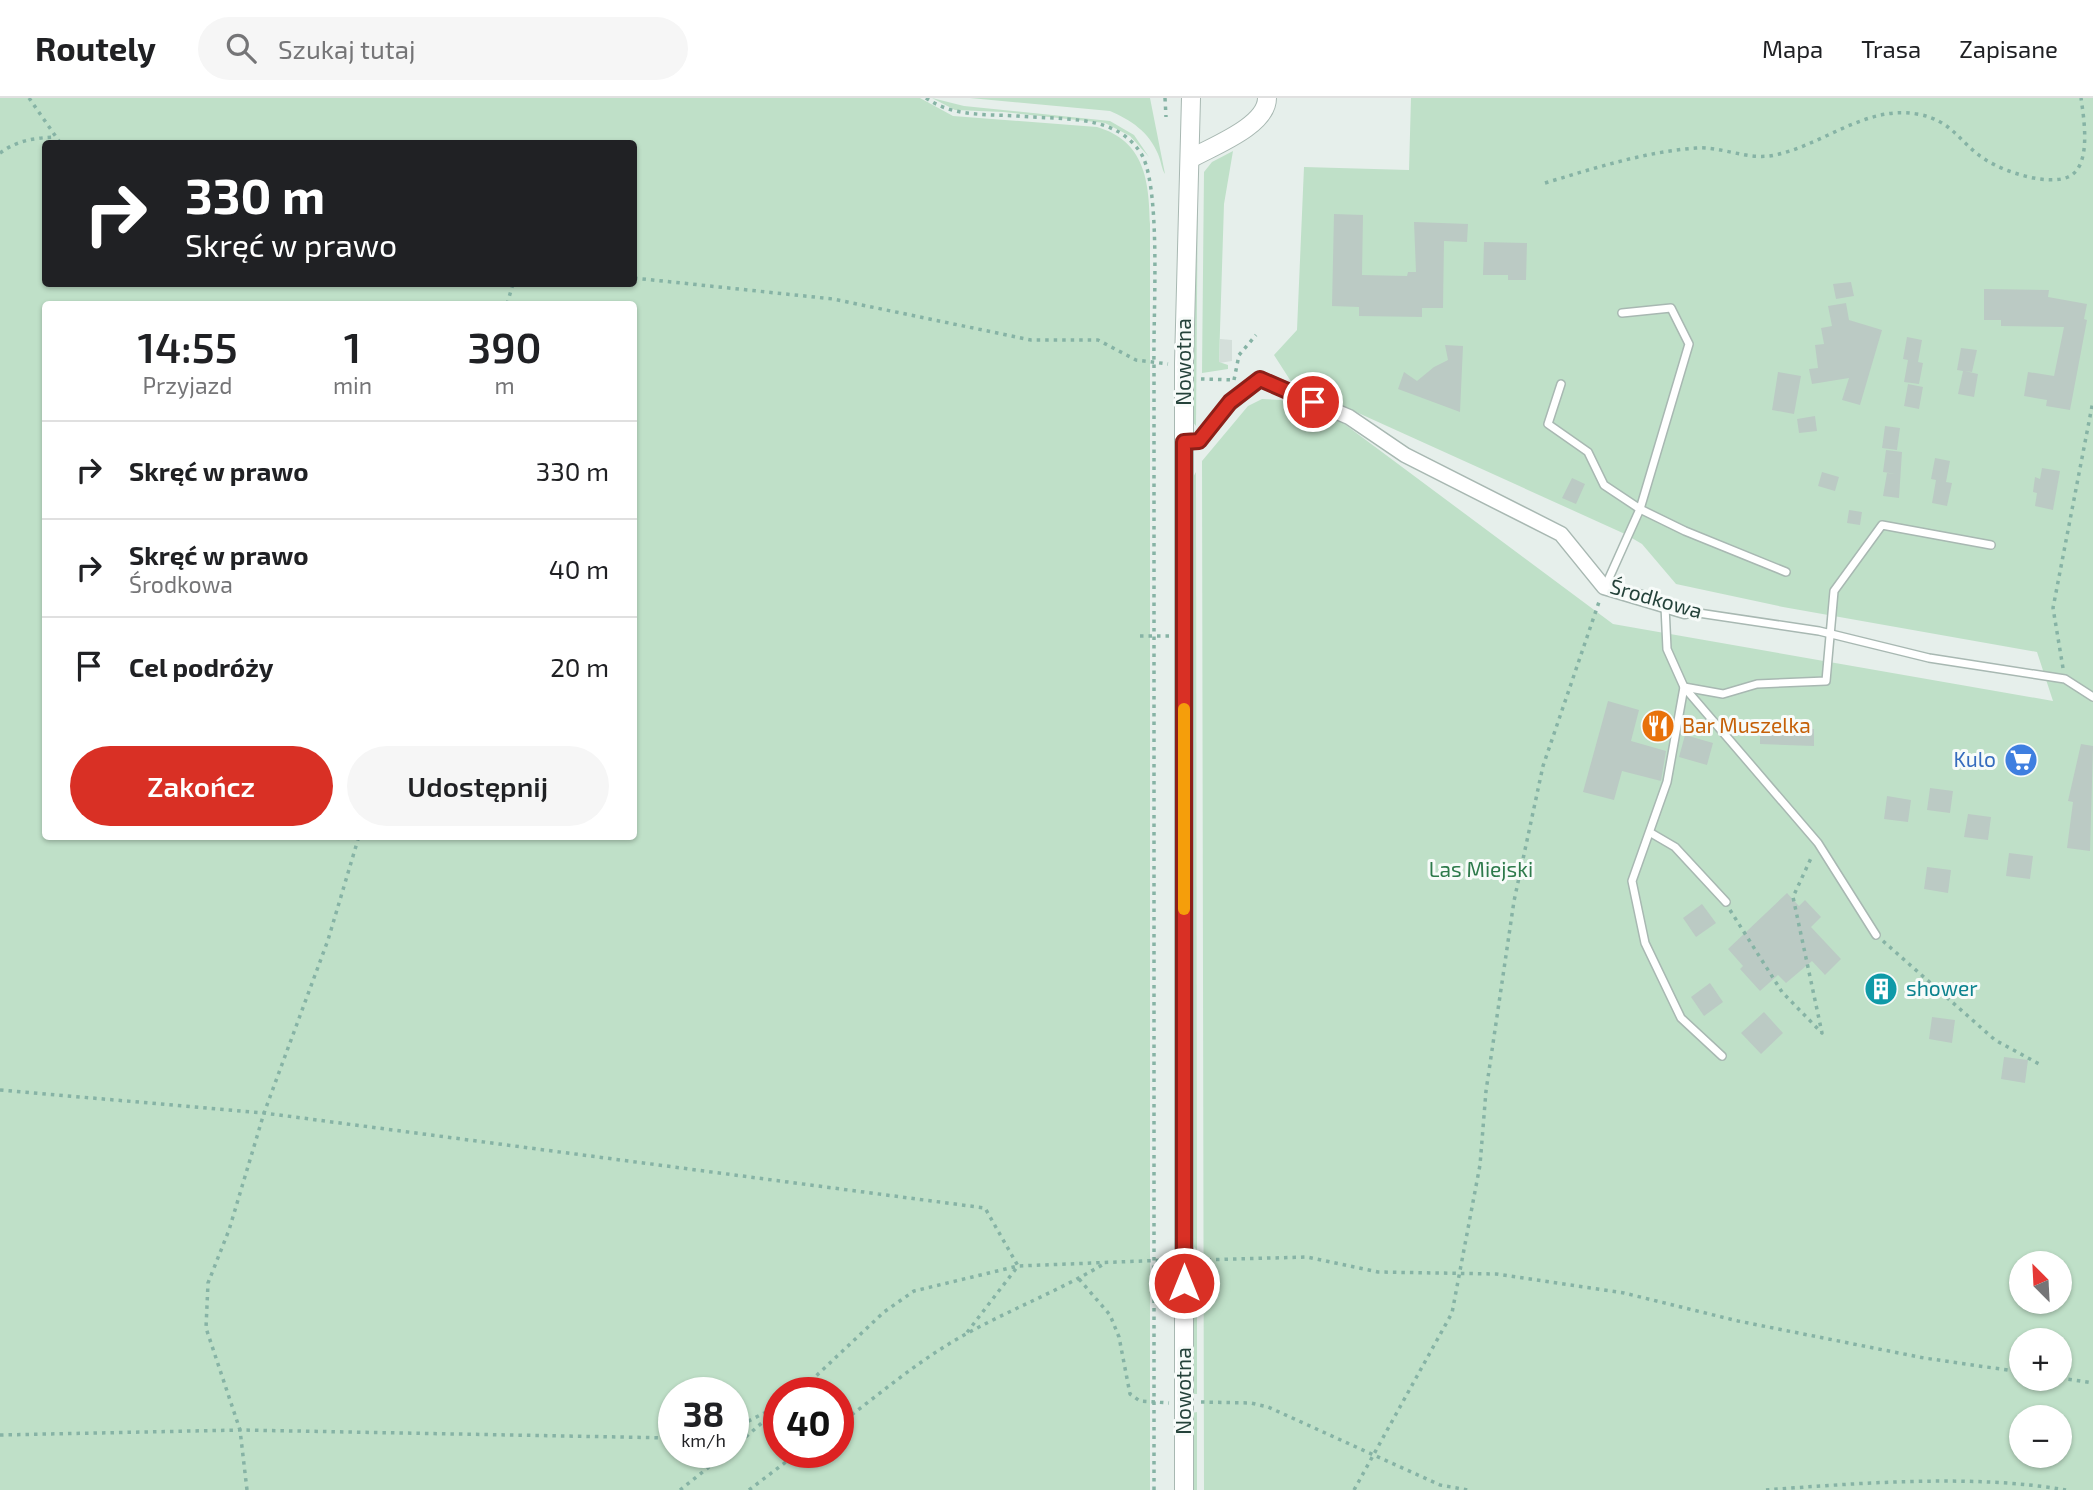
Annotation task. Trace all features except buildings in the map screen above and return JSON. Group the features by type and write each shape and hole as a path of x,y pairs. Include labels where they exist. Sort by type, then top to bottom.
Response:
{"street":[{"name":"Nowotna","path":"1184,1490 1184,363 1185,222 1191,98"},
{"path":"1190,159 1256,122 1265,111 1267,98"},
{"path":"1184,442 1199,441 1230,402 1260,379"},
{"name":"Środkowa","path":"1260,379 1349,417 1405,456 1561,534 1604,587 1685,611"}],"lane":[{"path":"1604,587 1640,509 1689,344 1671,308 1622,313"},
{"path":"1561,384 1548,424 1588,452 1604,485 1640,509 1685,531 1787,572"},
{"path":"1684,687 1723,694 1757,684 1826,681 1834,591 1882,525 1991,545"},
{"path":"1665,605 1667,649 1684,687 1818,843 1876,935"},
{"name":"Środkowa","path":"1685,611 1819,631 1830,636 1929,658 2065,679"},
{"path":"2065,679 2093,697"},
{"path":"1684,687 1667,782 1632,881 1645,943 1681,1018 1722,1056"},
{"path":"1651,833 1675,846 1726,902"}],"path":[{"path":"30,98 58,140"},
{"path":"926,98 958,113 1094,123 1117,130 1132,142 1143,156 1152,205 1154,1490"},
{"path":"1165,98 1166,117"},
{"path":"1545,183 1629,158 1699,148 1774,155 1874,116 1914,113 1937,119 1963,137 1986,160 2054,181 2071,176 2081,163 2084,121 2081,98"},
{"path":"0,153 12,144 32,138 56,137"},
{"path":"637,278 834,299 1031,340 1098,340 1136,360 1184,363"},
{"path":"1234,380 1239,355 1256,335"},
{"path":"1199,379 1260,379"},
{"path":"2065,679 2053,608 2093,401"},
{"path":"1354,1490 1452,1313 1480,1165 1486,1091 1514,901 1543,766 1604,587"},
{"path":"1140,636 1184,636"},
{"path":"247,1490 240,1430 206,1328 208,1283 229,1230 264,1113 328,940 358,840"},
{"path":"1726,902 1737,925 1782,992 1822,1033 1793,897 1818,843"},
{"path":"1876,935 1995,1040 2041,1065"},
{"path":"0,1090 264,1113 985,1208 1018,1266"},
{"path":"815,1377 884,1312 914,1291 1018,1266 1307,1257 1378,1272 1496,1274 1624,1293 1738,1321 1924,1357 2009,1370"},
{"path":"854,1413 895,1381 965,1335 1104,1264"},
{"path":"965,1335 1018,1266"},
{"path":"1079,1279 1110,1315 1119,1337 1130,1394 1140,1401 1231,1401 1268,1407 1440,1485 1468,1490"},
{"path":"2072,1380 2093,1383"},
{"path":"749,1434 763,1421"},
{"path":"0,1435 240,1430 658,1438"},
{"path":"680,1490 708,1468"},
{"path":"748,1490 778,1468"},
{"path":"1766,1490 1843,1485 1962,1483 2066,1490"}],"shaded area":[{"path":"1220,339 1232,340 1232,361 1219,363"}],"green space":[{"path":"0,98 920,98 953,116 1097,127 1113,133 1135,153 1141,165 1148,193 1150,1490 0,1490"},
{"path":"932,98 964,106 1110,121 1134,135 1149,157 1130,136 1105,123 1003,112 955,110"},
{"path":"970,98 1150,98 1165,174 1154,146 1144,133 1125,118 1110,111"},
{"name":"Las Miejski","path":"1411,98 2093,98 2093,1490 1204,1490 1202,461 1248,406 1262,399 1281,400 1343,423 1613,624 2053,701 2037,652 1783,607 1676,584 1642,544 1625,534 1292,383 1274,355 1297,330 1304,167 1409,170"},
{"path":"1233,151 1224,204 1219,362 1228,365 1228,369 1202,373 1204,172 1212,162"},
{"path":"1198,170 1196,426 1192,421"},
{"path":"1196,472 1197,1250 1193,1246 1192,479"},
{"path":"1197,1269 1197,1394 1192,1394 1193,1273"},
{"path":"1197,1412 1197,1490 1192,1490 1192,1413"}],"slow traffic":[{"path":"1184,709 1184,909"}],"place":[{"name":"Bar Muszelka","path":"1658,726"},
{"name":"Kulo","path":"2021,760"},
{"name":"shower","path":"1881,989"}],"route":[{"path":"1184,1283 1184,442 1199,441 1230,402 1260,379 1313,402"}]}
